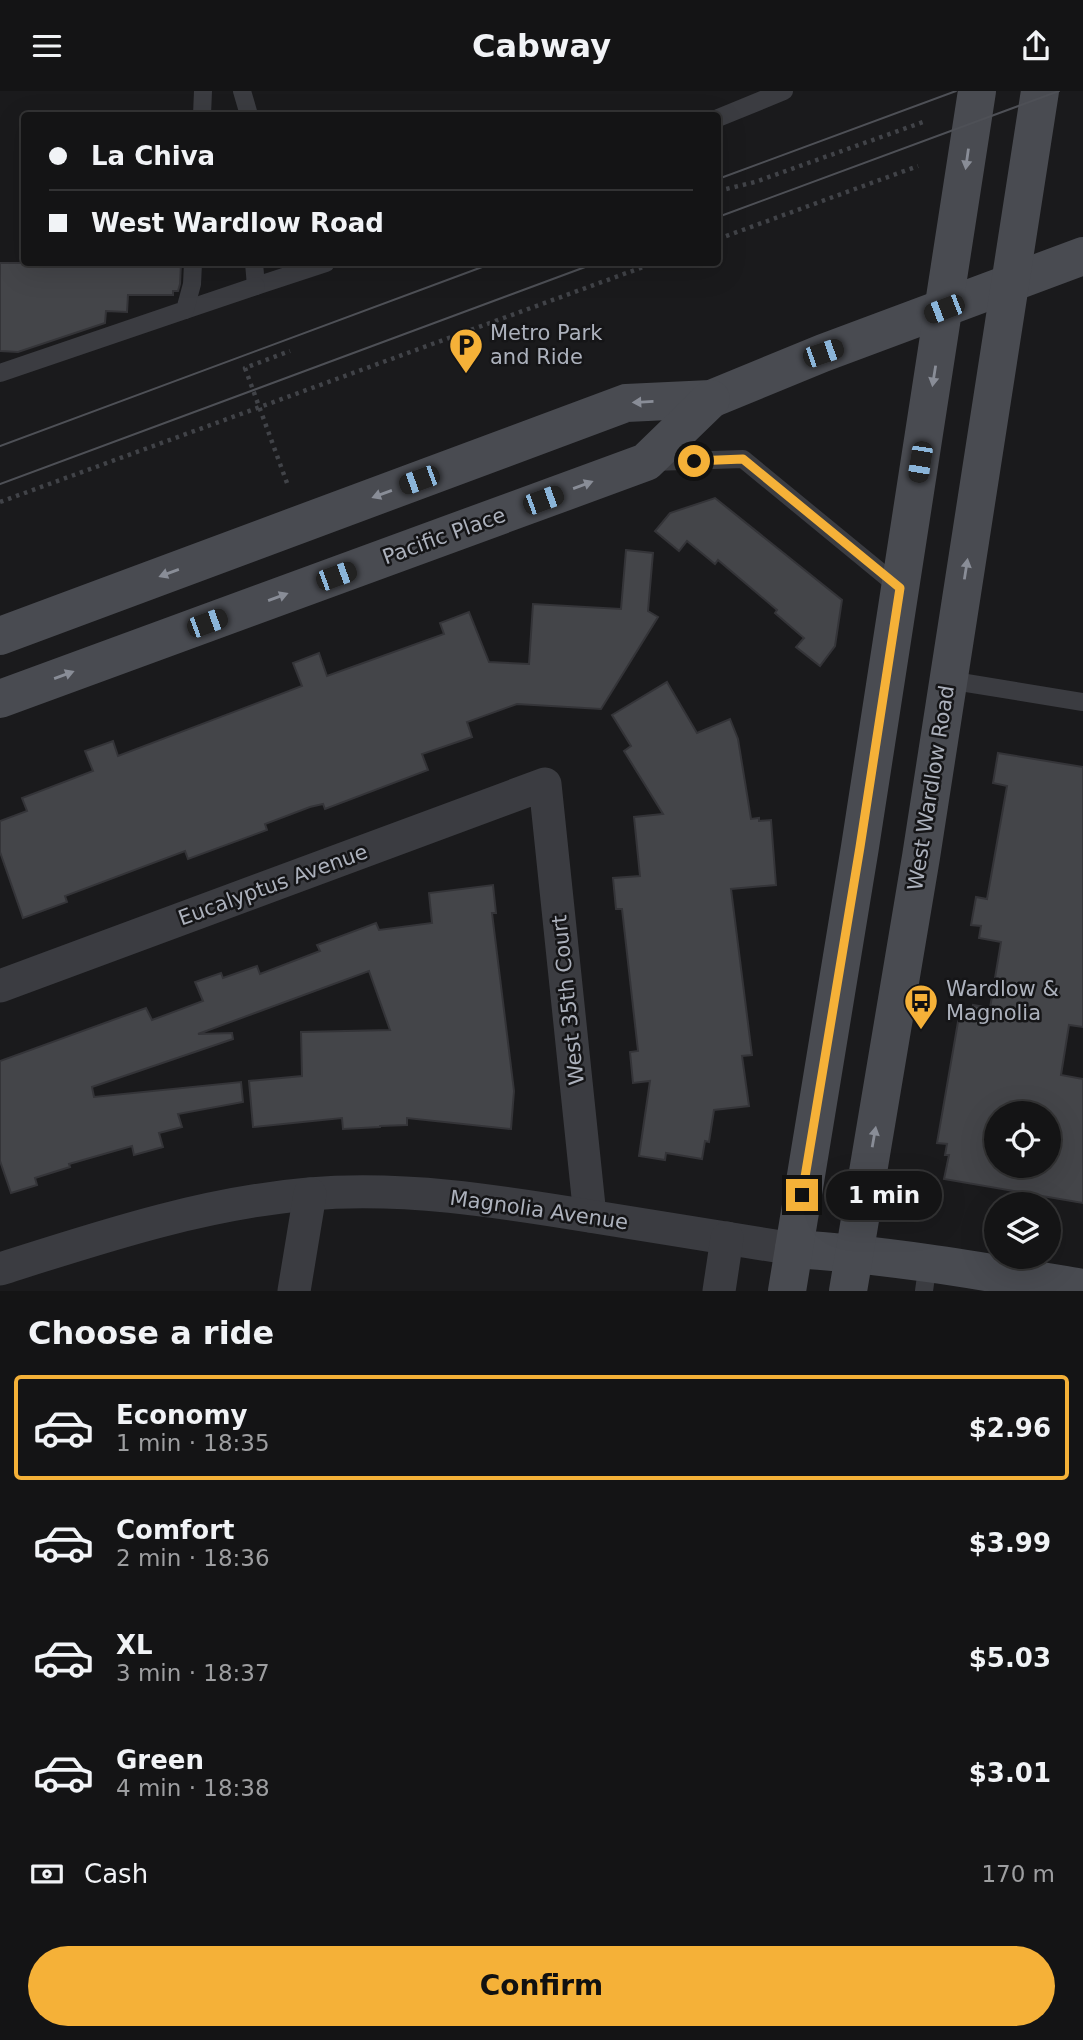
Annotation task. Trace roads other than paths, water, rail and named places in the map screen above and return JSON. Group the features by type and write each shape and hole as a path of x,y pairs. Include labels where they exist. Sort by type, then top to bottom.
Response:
{"main road":[{"path":"787,1291 977,91"},
{"name":"West Wardlow Road","path":"848,1291 948,680 1040,91"},
{"name":"Pacific Place","path":"0,636 626,403 711,399 823,353 1083,256"},
{"name":"Pacific Place","path":"0,699 646,462 711,399"},
{"name":"Magnolia Avenue","path":"794,1249 854,1253 926,1276 1083,1288"}],"street":[{"name":"Eucalyptus Avenue","path":"0,986 545,784"},
{"name":"West 35th Court","path":"545,784 590,1216"},
{"name":"Magnolia Avenue","path":"0,1269 114,1232 155,1222 209,1209 310,1194 397,1193 495,1201 794,1249"},
{"path":"294,1291 310,1194"},
{"path":"719,1291 727,1238"}],"lane":[{"path":"202,112 203,91"},
{"path":"242,91 248,112"},
{"path":"721,117 784,91"},
{"path":"185,310 192,284 193,266"},
{"path":"254,266 256,286"},
{"path":"0,373 317,266"},
{"path":"646,462 743,459 900,588"},
{"path":"948,680 1083,702"}],"tram line":[{"path":"721,178 956,91"},
{"path":"721,216 1059,91"},
{"path":"0,446 485,266"},
{"path":"0,484 588,266"}],"place":[{"name":"Metro Park and Ride","path":"466,375"},
{"name":"Wardlow & Magnolia","path":"921,1031"}]}
